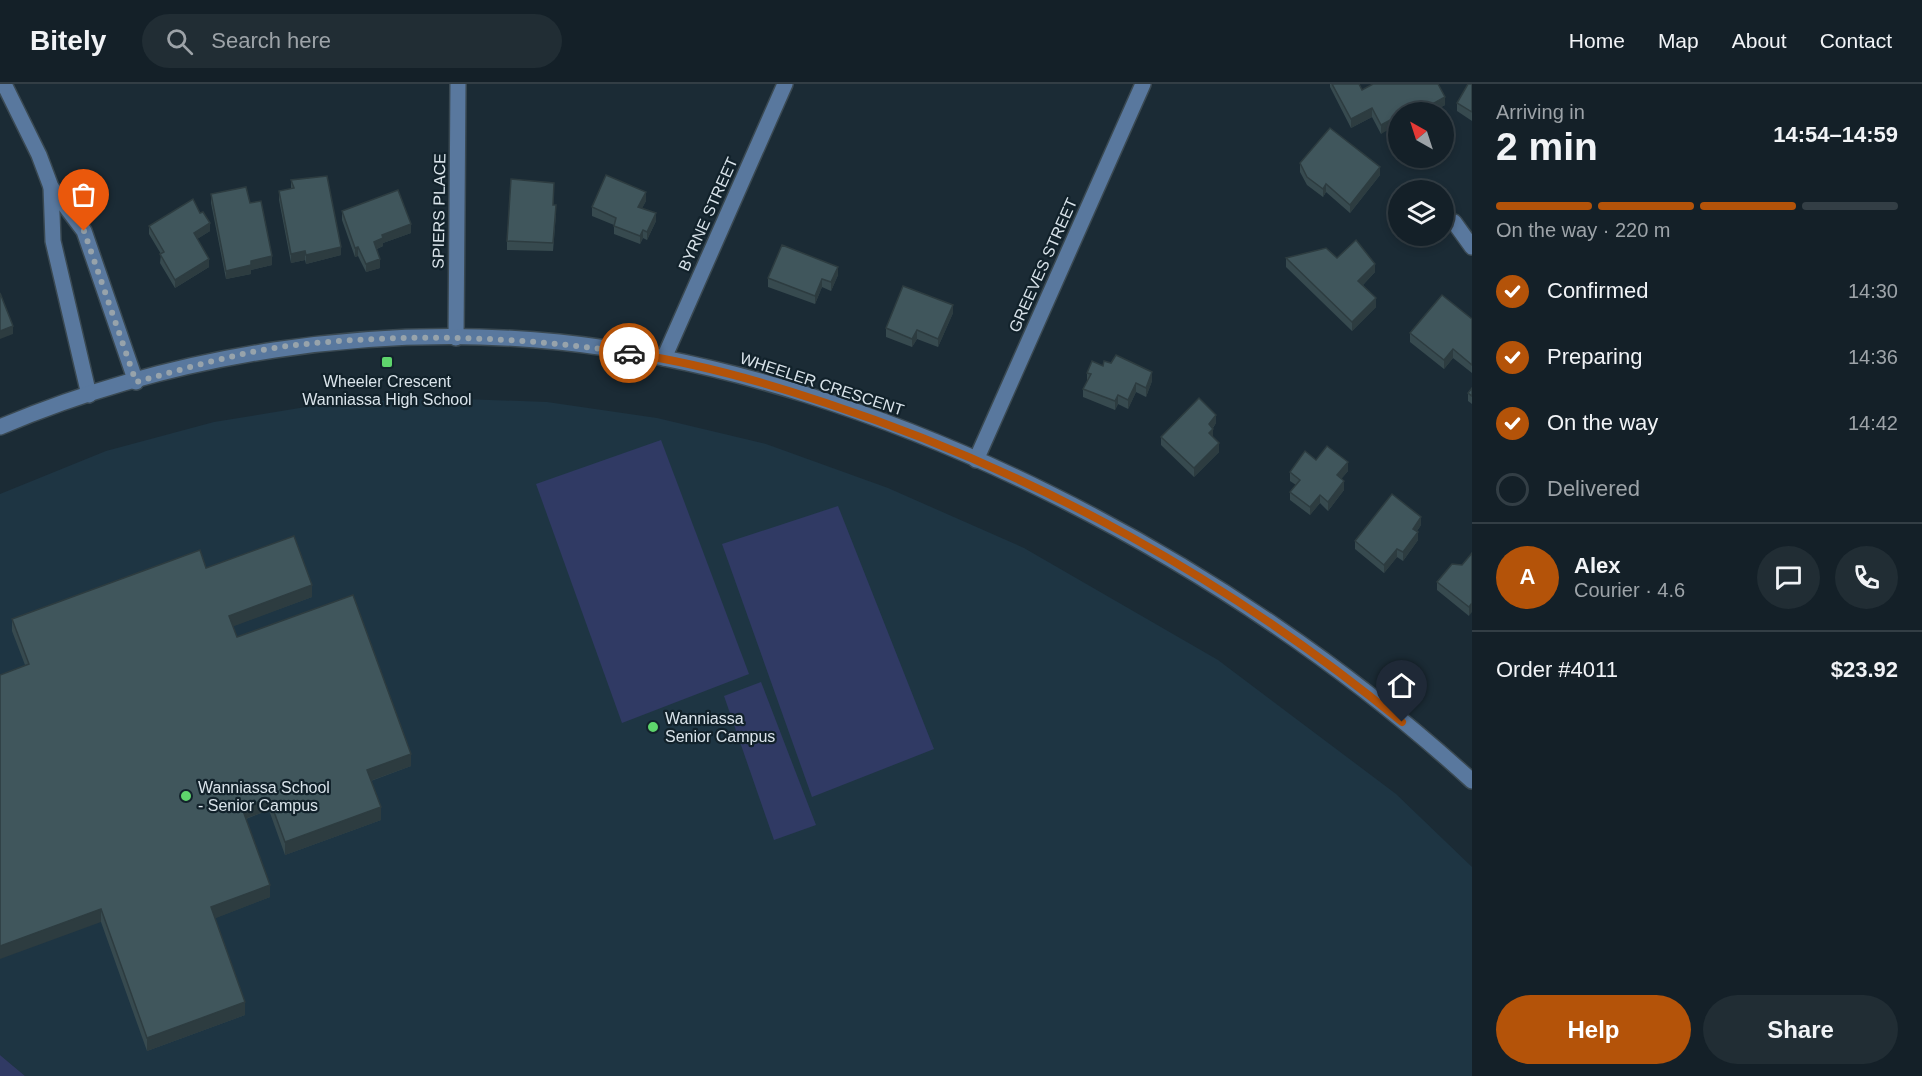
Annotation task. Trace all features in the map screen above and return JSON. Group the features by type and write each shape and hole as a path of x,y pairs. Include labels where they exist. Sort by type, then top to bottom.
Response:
{"street":[{"path":"4,84 39,155 51,187 84,231 136,382"},
{"name":"SPIERS PLACE","path":"456,338 458,84"},
{"name":"BYRNE STREET","path":"664,358 786,84"},
{"name":"GREEVES STREET","path":"976,460 1143,84"},
{"path":"51,187 53,241 89,394"},
{"path":"1454,222 1472,247"},
{"name":"WHEELER CRESCENT","path":"0,427 89,394 216,360 294,346 385,339 456,338 558,342 664,358 741,375 901,428 976,460 1082,510 1241,603 1316,654 1437,750 1472,781"}],"shaded area":[{"name":"Wanniassa Senior Campus","path":"435,398 547,402 657,418 766,444 888,488 1024,548 1218,660 1396,794 1472,867 1472,1076 25,1076 0,1055 0,494 106,451 214,422 324,404"}],"green space":[{"path":"661,440 749,674 622,723 536,484"},
{"path":"838,506 934,749 812,797 722,544"},
{"path":"761,682 816,825 774,840 724,696"},
{"path":"0,1055 25,1076 0,1076"}],"building":[{"path":"1332,84 1359,84 1362,90 1373,84 1438,84 1445,97 1436,102 1388,102 1388,121 1381,125 1372,108 1351,119"},
{"path":"1468,84 1472,84 1472,112 1457,103"},
{"path":"1330,128 1380,167 1350,205 1326,184 1323,189 1307,177 1300,163"},
{"path":"606,175 646,192 638,207 656,213 647,232 643,230 640,236 614,226 616,218 592,207"},
{"path":"327,176 341,247 306,255 305,251 291,254 279,191 294,188 291,180"},
{"path":"511,179 554,183 553,205 556,205 553,243 507,241"},
{"path":"246,187 250,203 261,201 272,256 251,261 251,265 226,271 211,194"},
{"path":"398,190 411,224 382,235 383,238 374,242 380,259 366,264 358,247 355,248 342,211"},
{"path":"193,199 200,213 203,212 210,223 194,233 209,259 175,280 160,254 164,252 149,226"},
{"path":"1356,240 1375,264 1358,281 1376,298 1352,322 1286,258 1326,248 1337,258"},
{"path":"782,245 838,267 831,282 822,279 815,296 768,278"},
{"path":"903,286 953,305 938,339 917,330 912,339 886,328"},
{"path":"0,293 13,326 0,331"},
{"path":"1442,295 1472,319 1472,365 1453,349 1444,360 1410,333"},
{"path":"1116,355 1152,372 1146,388 1136,383 1128,400 1118,395 1115,401 1083,389 1091,374 1087,373 1092,361 1103,366 1104,361 1111,363"},
{"path":"1199,398 1216,415 1209,424 1213,429 1209,433 1219,443 1194,468 1161,437"},
{"path":"1327,446 1348,462 1337,475 1344,481 1328,502 1320,495 1310,507 1290,492 1300,480 1290,472 1305,451 1316,460"},
{"path":"1392,494 1421,517 1413,529 1418,532 1403,552 1397,549 1384,565 1355,541"},
{"name":"Wanniassa School - Senior Campus","path":"294,536 312,585 229,616 237,637 353,595 411,754 367,770 381,807 285,842 269,798 242,808 270,885 211,907 245,1002 147,1038 101,909 0,946 0,675 29,664 12,619 200,550 206,568"},
{"path":"1472,553 1472,603 1469,607 1437,582 1452,564 1462,565"}],"way so far":[{"path":"84,231 136,382 216,360 294,346 385,339 456,338 558,342 629,353"}],"place":[{"name":"Wheeler Crescent Wanniassa High School","path":"387,362"},
{"name":"Wanniassa Senior Campus","path":"653,727"},
{"name":"Wanniassa School - Senior Campus","path":"186,796"}],"route":[{"path":"629,353 664,358 741,375 901,428 976,460 1082,510 1241,603 1316,654 1402,722"}]}
